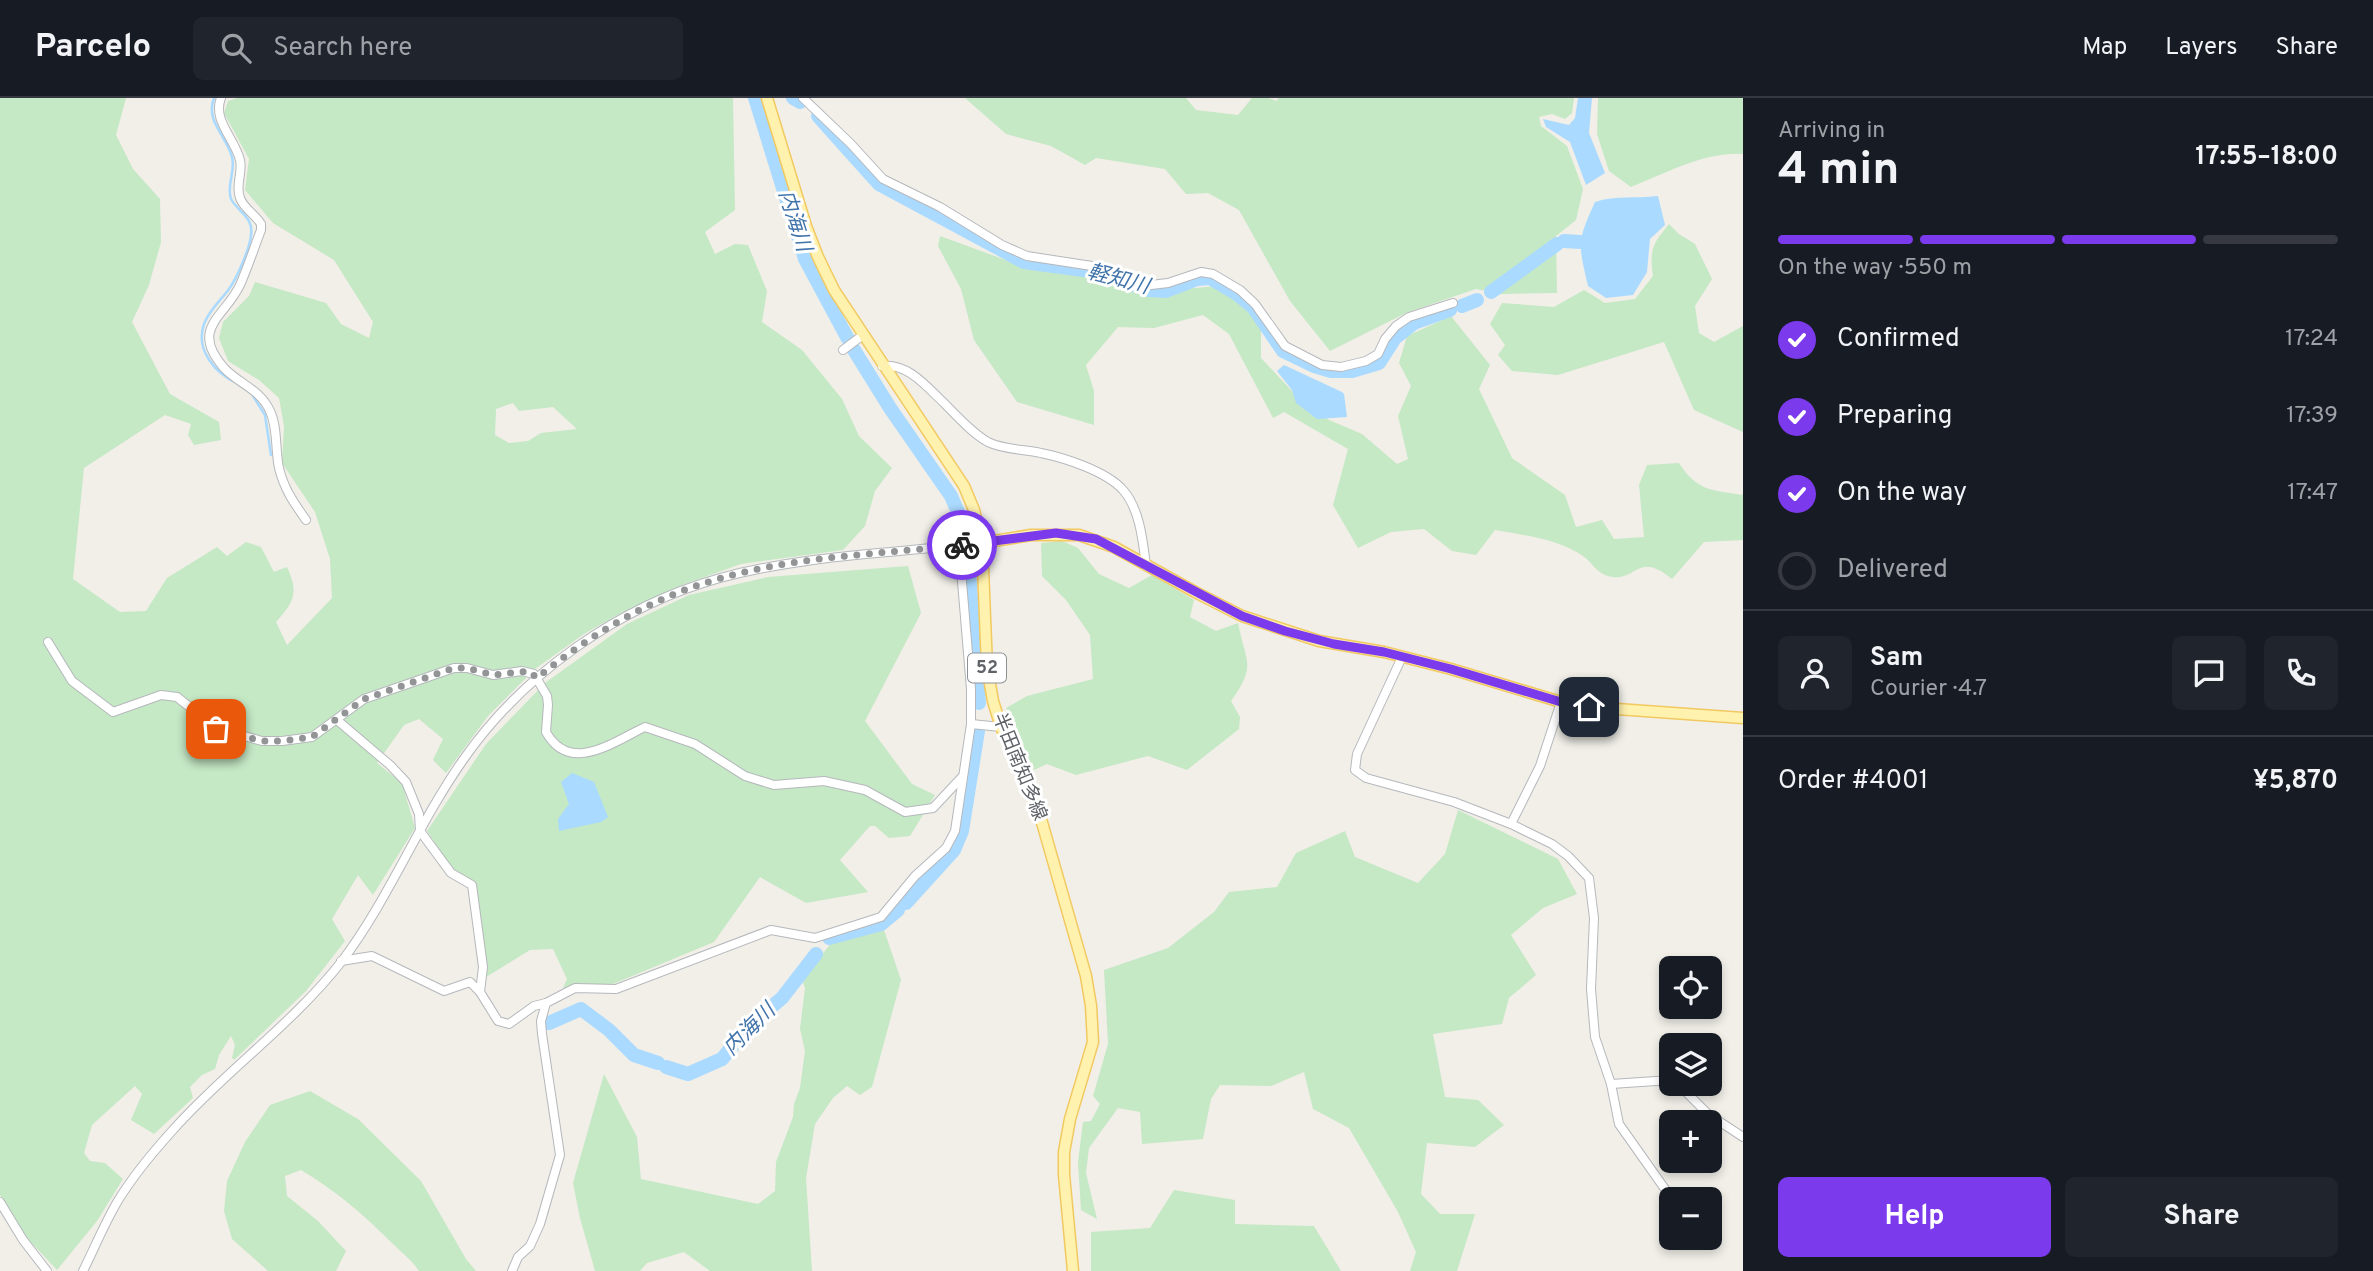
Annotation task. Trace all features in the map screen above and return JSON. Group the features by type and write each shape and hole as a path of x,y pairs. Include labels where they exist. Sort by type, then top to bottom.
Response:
{"main road":[{"name":"半田南知多線","path":"767,98 817,257 834,290 964,486 974,510 982,543 987,667 993,701 1001,727 1039,812 1086,976 1091,1006 1093,1042 1070,1119 1065,1152 1064,1175 1073,1271"},
{"path":"982,543 1031,535 1079,535 1114,547 1206,598 1258,622 1319,641 1402,657 1561,702 1589,707 1743,718"}],"street":[{"path":"221,98 218,111 220,119 240,161 237,182 241,201 261,224 261,230 239,288 214,320 211,349 229,373 259,393 266,401 272,415 285,490 306,520"},
{"path":"803,98 883,178 940,207 1002,245 1027,256 1105,268 1151,285 1168,283 1201,272 1213,274 1240,290 1255,304 1285,346 1322,365 1341,367 1366,361 1378,354 1395,326 1409,317 1453,303"},
{"path":"843,349 863,335"},
{"path":"883,366 896,364 914,376 988,442 1074,463 1111,480 1124,491 1135,510 1146,566"},
{"path":"83,1271 118,1200 172,1131 304,1003 341,961 374,912 462,761 478,740 537,678 622,618 655,602 719,579 766,568 982,543"},
{"path":"341,961 372,956 444,991 470,982 480,992 498,1021 509,1024 534,1006 575,988 616,989 771,930 815,938 881,917 915,876 946,848 955,831 971,724 971,689 959,545"},
{"path":"48,642 72,681 113,712 161,695 177,697 216,729 262,741 312,737 364,699 454,668 467,668 493,675 529,671 537,678 547,696 546,732 559,748 573,755 596,751 645,727 695,744 745,776 774,785 824,781 865,790 905,812 933,808 962,777"},
{"path":"1402,657 1357,754 1355,771 1366,778 1454,802 1511,824 1568,856 1589,878 1594,918 1591,989 1595,1037 1611,1084 1619,1124 1664,1187"},
{"path":"1511,824 1540,766 1561,702"},
{"path":"337,720 406,782 419,814 420,831 451,873 472,885 483,967 480,992"},
{"path":"971,724 1001,727"},
{"path":"512,1271 517,1257 530,1246 540,1224 559,1155 542,1034 541,1021 546,1003"},
{"path":"1611,1084 1659,1081"},
{"path":"1690,1096 1708,1114 1743,1137"},
{"path":"0,1202 23,1240 47,1271"}],"green space":[{"path":"0,98 126,98 116,135 133,169 160,199 161,242 149,285 132,322 170,394 219,422 221,440 194,445 188,435 191,424 165,415 84,468 73,579 120,612 146,611 167,578 217,547 227,556 246,542 261,547 274,572 287,567 291,576 293,597 276,622 287,645 332,598 330,559 315,512 282,463 284,426 279,398 259,380 228,361 219,338 223,322 249,296 255,282 326,303 341,324 369,338 373,322 334,260 273,223 245,190 249,159 224,113 228,101 237,98 733,98 735,210 705,232 715,254 735,244 748,245 767,291 762,322 802,350 842,399 859,436 892,468 875,491 865,526 843,550 741,564 685,584 621,613 584,634 535,669 488,716 446,773 433,760 443,739 419,719 404,725 377,763 402,783 415,828 373,895 358,875 332,919 345,941 306,991 234,1060 232,1058 235,1045 231,1036 219,1055 215,1069 202,1075 190,1087 193,1098 154,1134 131,1120 142,1094 135,1086 92,1125 84,1153 90,1161 105,1163 123,1179 97,1221 57,1270 27,1238 0,1195","holes":["513,403 519,411 553,407 577,429 541,433 528,441 509,443 495,435 496,409"]},
{"path":"965,98 1186,98 1196,110 1238,115 1252,98 1277,101 1278,98 1574,98 1572,113 1565,119 1552,114 1539,117 1541,126 1567,146 1583,189 1576,220 1556,236 1557,293 1502,294 1476,289 1408,312 1330,351 1290,301 1239,210 1208,193 1186,194 1165,169 1096,158 1085,165 1051,146 1006,134"},
{"path":"1598,98 1743,98 1743,154 1699,160 1631,187 1609,171 1597,134"},
{"path":"1669,224 1695,244 1712,279 1695,306 1699,333 1714,342 1743,326 1743,432 1694,410 1664,342 1558,375 1512,371 1498,355 1505,345 1490,324 1502,303 1554,307 1584,290 1605,303 1635,299 1653,276 1653,247"},
{"path":"940,236 1022,266 1088,275 1147,295 1166,295 1186,289 1216,286 1241,302 1261,324 1261,358 1293,392 1329,420 1362,434 1397,464 1408,459 1398,416 1411,386 1399,363 1407,336 1451,316 1490,365 1479,389 1512,458 1565,495 1576,527 1602,520 1614,539 1644,537 1639,485 1647,465 1679,463 1692,479 1706,488 1742,495 1743,493 1743,540 1704,542 1672,579 1652,567 1645,567 1621,577 1608,576 1599,572 1583,556 1563,545 1495,530 1476,555 1452,551 1424,529 1391,532 1358,548 1333,505 1348,449 1284,412 1273,418 1229,334 1203,315 1154,328 1118,327 1086,365 1094,391 1094,425 1017,402 974,340 961,289 938,246"},
{"path":"1062,541 1078,548 1099,574 1129,588 1152,575 1194,600 1190,617 1216,631 1238,623 1247,664 1244,679 1231,701 1240,717 1239,729 1187,770 1148,756 1076,775 1047,764 1034,770 1006,708 1027,696 1093,679 1090,635 1066,600 1042,576 1041,543"},
{"path":"908,566 921,613 865,721 912,784 935,795 910,836 889,838 875,826 870,826 840,860 868,892 806,903 760,877 714,942 613,984 563,988 567,979 553,949 530,950 483,979 475,884 453,870 427,831 486,744 545,683 627,624 689,595 768,577"},
{"path":"1458,810 1558,859 1577,894 1543,908 1511,935 1536,975 1509,998 1502,1024 1433,1034 1445,1097 1478,1100 1504,1125 1475,1147 1427,1143 1421,1194 1440,1214 1475,1214 1457,1271 1410,1271 1416,1252 1398,1212 1349,1128 1313,1109 1304,1072 1271,1086 1220,1085 1211,1099 1203,1139 1142,1144 1140,1112 1118,1108 1089,1148 1086,1173 1097,1219 1081,1210 1078,1162 1083,1122 1091,1121 1100,1104 1093,1096 1108,1044 1104,970 1168,948 1214,912 1229,892 1277,887 1296,853 1345,831 1355,857 1418,883 1445,854"},
{"path":"883,927 901,980 872,1087 860,1095 847,1086 833,1098 815,1124 806,1178 812,1271 710,1271 684,1252 647,1263 640,1271 595,1271 573,1183 604,1074 637,1137 641,1179 758,1204 775,1191 776,1162 793,1117 800,1088 805,1051 800,1029 805,988 802,980 832,942"},
{"path":"310,1091 358,1119 421,1181 466,1259 476,1271 419,1271 360,1213 301,1170 285,1176 287,1196 318,1221 346,1251 336,1271 268,1271 232,1239 224,1211 227,1181 245,1142 270,1105"},
{"path":"1174,1190 1235,1200 1235,1224 1314,1226 1341,1271 1091,1271 1091,1232 1150,1228"}],"water":[{"path":"1578,98 1592,98 1589,133 1605,173 1586,185 1570,142 1546,127 1543,119 1569,125 1575,118"},
{"path":"1658,196 1665,225 1650,239 1647,272 1633,295 1606,298 1588,286 1582,260 1582,235 1595,202"},
{"path":"1284,365 1342,392 1347,417 1317,419 1296,403 1292,390 1277,371"},
{"path":"572,773 594,782 608,817 601,822 559,831 558,819 569,804 561,782"}],"waterway":[{"path":"214,98 214,121 233,162 231,199 248,219 251,235 236,278 206,319 202,343 215,367 237,383"},
{"name":"内海川","path":"755,98 805,259 848,339"},
{"name":"軽知川","path":"793,98 800,102"},
{"name":"軽知川","path":"818,116 879,184 1024,262 1098,272 1148,290 1166,291 1197,279 1210,278 1253,307 1283,351 1314,366 1331,371 1352,371 1379,363 1395,338 1414,323 1450,310"},
{"name":"軽知川","path":"1564,241 1580,242"},
{"name":"軽知川","path":"1491,292 1557,244"},
{"name":"軽知川","path":"1462,306 1477,300"},
{"name":"内海川","path":"854,350 890,408 951,496 965,528"},
{"path":"253,396 265,415 271,455"},
{"name":"内海川","path":"968,558 979,703"},
{"name":"内海川","path":"906,903 954,850 962,831 978,731"},
{"name":"内海川","path":"829,938 881,924 898,910"},
{"name":"内海川","path":"666,1067 688,1074 722,1059 748,1027 782,998 816,954"},
{"name":"内海川","path":"549,1023 581,1009 609,1030 634,1055 658,1063"}],"way so far":[{"path":"216,729 262,741 312,737 364,699 454,668 467,668 486,675 529,671 537,678 622,618 655,602 719,579 766,568 962,545"}],"route":[{"path":"962,545 1056,533 1096,539 1242,616 1285,631 1319,641 1384,652 1561,702 1589,707"}]}
